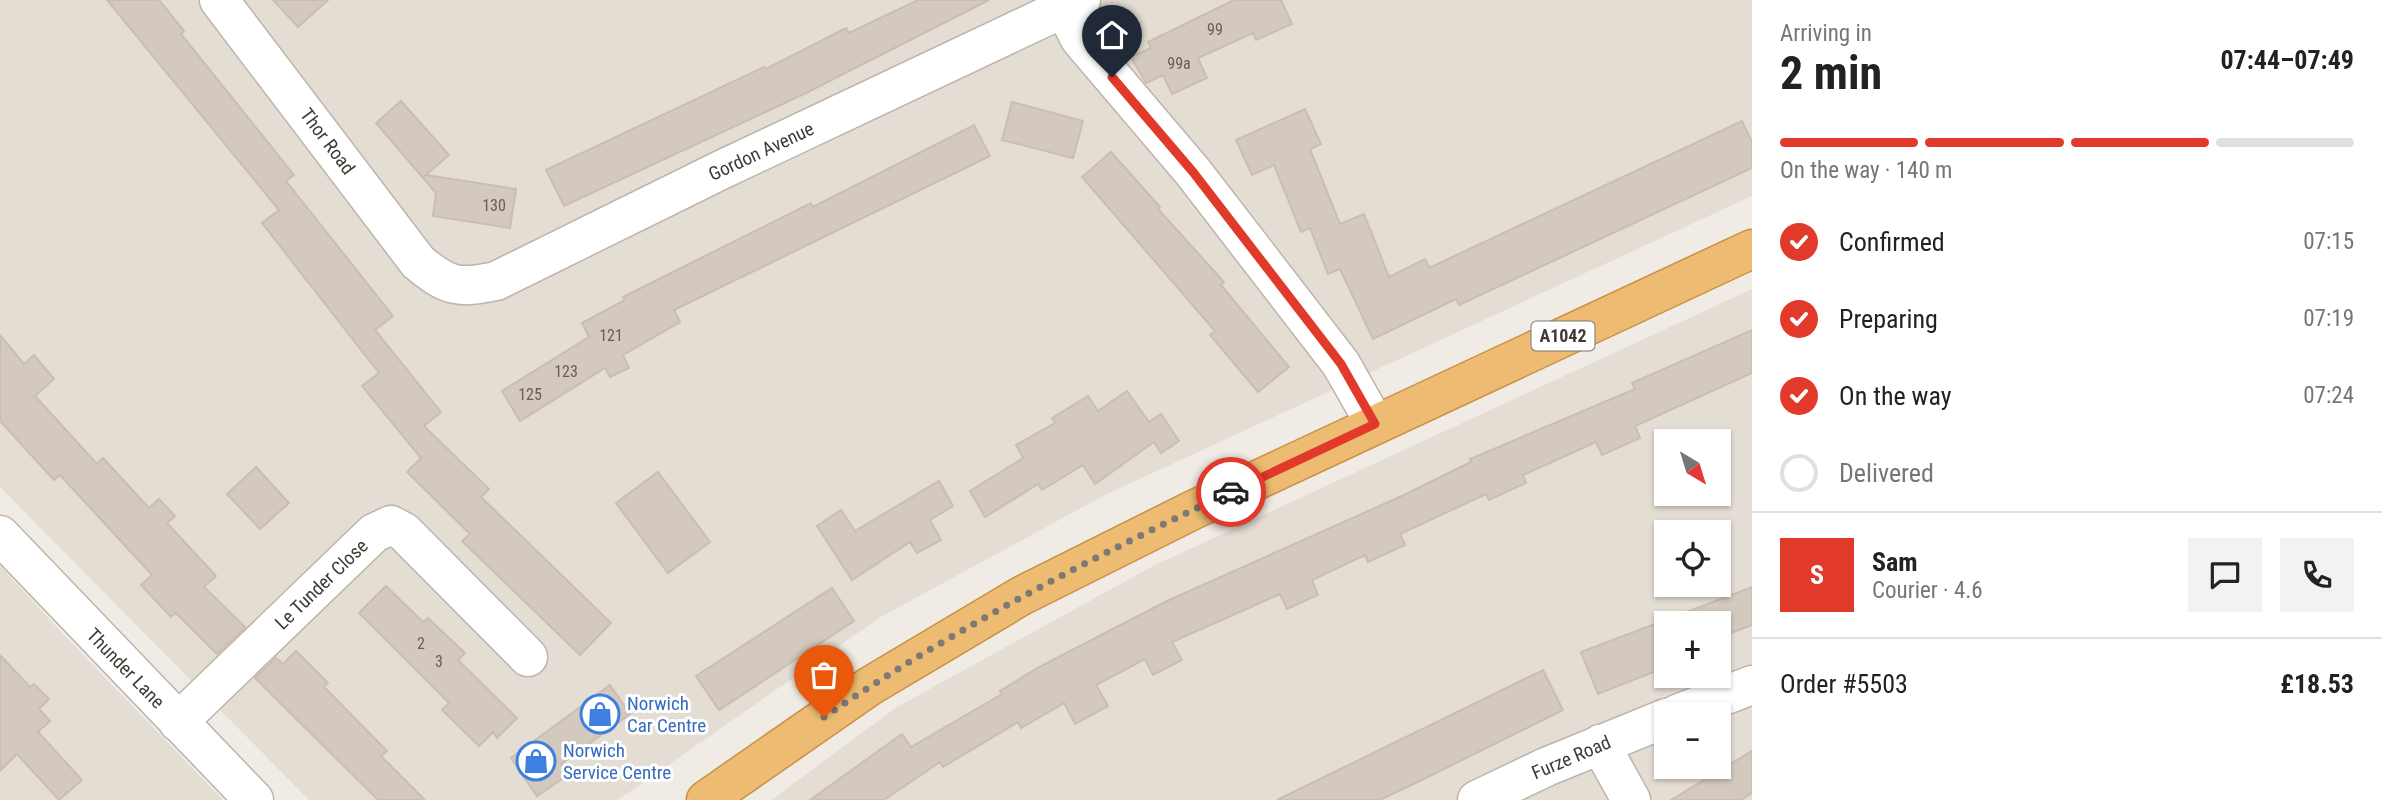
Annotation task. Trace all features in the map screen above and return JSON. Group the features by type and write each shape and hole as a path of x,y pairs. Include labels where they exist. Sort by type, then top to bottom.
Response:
{"highway":[{"name":"A1042","path":"706,800 870,686 1021,596 1375,424 1752,249"}],"street":[{"name":"Thor Road","path":"219,0 418,262 440,280"},
{"name":"Gordon Avenue","path":"440,280 468,286 496,281 721,170 1072,4"},
{"path":"1072,4 1080,39 1193,172 1341,364 1375,424"},
{"name":"Le Tunder Close","path":"178,722 374,533 391,525 404,532 528,657"},
{"name":"Thunder Lane","path":"0,535 254,800"},
{"path":"1708,702 1752,685"},
{"name":"Furze Road","path":"1477,800 1600,744 1654,723"},
{"path":"1600,744 1631,800"}],"shaded area":[{"path":"0,0 1752,0 1752,196 1105,495 879,618 618,800 309,800 0,487"},
{"path":"1752,289 1752,800 771,800 897,707 1153,566"},
{"path":"0,566 62,633 223,800 0,800"}],"building":[{"path":"107,0 159,0 184,31 181,34 294,175 286,181 393,316 375,330 441,412 424,426 489,489 481,497 611,623 580,655 462,541 470,534 407,472 421,458 362,386 379,373 262,223 279,210"},
{"path":"273,0 328,0 298,27"},
{"path":"918,0 989,0 804,94 564,206 546,170 764,67 766,69 846,28 849,33"},
{"path":"1234,0 1281,0 1292,24 1256,40 1253,33 1198,58 1207,78 1172,94 1163,75 1146,83 1131,57 1151,48 1148,42"},
{"path":"401,101 449,155 426,175 516,189 510,228 433,216 436,193 376,123"},
{"path":"1012,102 1083,121 1073,158 1002,140"},
{"path":"1305,109 1321,144 1310,149 1340,224 1364,214 1389,277 1425,259 1429,268 1742,121 1752,142 1752,168 1459,305 1456,299 1373,339 1340,269 1328,274 1310,228 1301,232 1274,165 1252,175 1236,140"},
{"path":"974,125 990,156 674,310 680,322 623,355 629,368 610,377 605,368 520,421 502,391 589,337 582,323 625,300 623,297 811,203 813,207"},
{"path":"1111,152 1224,282 1221,285 1289,367 1258,392 1210,335 1215,331 1082,177"},
{"path":"1752,330 1752,373 1635,426 1640,438 1602,455 1596,442 1523,475 1526,483 1489,500 1486,494 1400,534 1405,545 1368,562 1365,555 1312,580 1318,595 1287,609 1280,594 1172,642 1182,660 1153,675 1145,659 1096,685 1108,706 1075,724 1064,703 1021,728 1018,722 943,767 940,762 884,800 810,800 902,734 911,747 1002,694 1000,691 1039,667 1167,601 1404,495 1471,462 1470,459 1635,389 1632,383"},
{"path":"0,335 24,364 34,355 54,379 35,396 97,464 103,458 149,508 159,499 175,516 167,523 216,576 204,587 245,627 217,654 176,613 171,617 141,585 152,575 60,475 54,480 0,421"},
{"path":"1127,391 1149,422 1161,414 1179,441 1161,453 1154,442 1095,484 1083,465 1042,490 1038,484 985,517 970,491 1023,458 1016,445 1055,423 1052,418 1088,396 1098,411"},
{"path":"256,467 289,503 260,529 227,494"},
{"path":"658,472 710,542 668,573 616,503"},
{"path":"939,481 953,506 930,520 941,540 917,553 910,542 852,580 817,526 841,510 855,531"},
{"path":"386,586 423,622 428,618 465,653 458,660 517,718 497,738 493,732 479,746 442,710 449,703 359,613"},
{"path":"1752,587 1752,625 1731,633 1731,611 1689,611 1731,597"},
{"path":"832,588 854,621 719,710 696,676"},
{"path":"1654,624 1654,672 1598,694 1581,652"},
{"path":"296,651 328,683 324,687 387,751 381,756 425,800 378,800 255,678 276,658 283,664"},
{"path":"0,655 30,687 34,684 49,699 39,709 50,721 38,732 82,780 59,800 17,754 0,771"},
{"path":"1543,670 1563,710 1434,774 1380,800 1277,800"},
{"path":"610,685 630,714 561,764 568,775 537,796 511,758"},
{"path":"1752,751 1752,793 1741,800 1671,800 1706,779 1731,779 1731,764"}],"way so far":[{"path":"824,717 870,686 1021,596 1231,492"}],"place":[{"name":"Norwich Car Centre","path":"600,714"},
{"name":"Norwich Service Centre","path":"536,761"}],"route":[{"path":"1112,77 1193,172 1341,364 1375,424 1231,492"}]}
